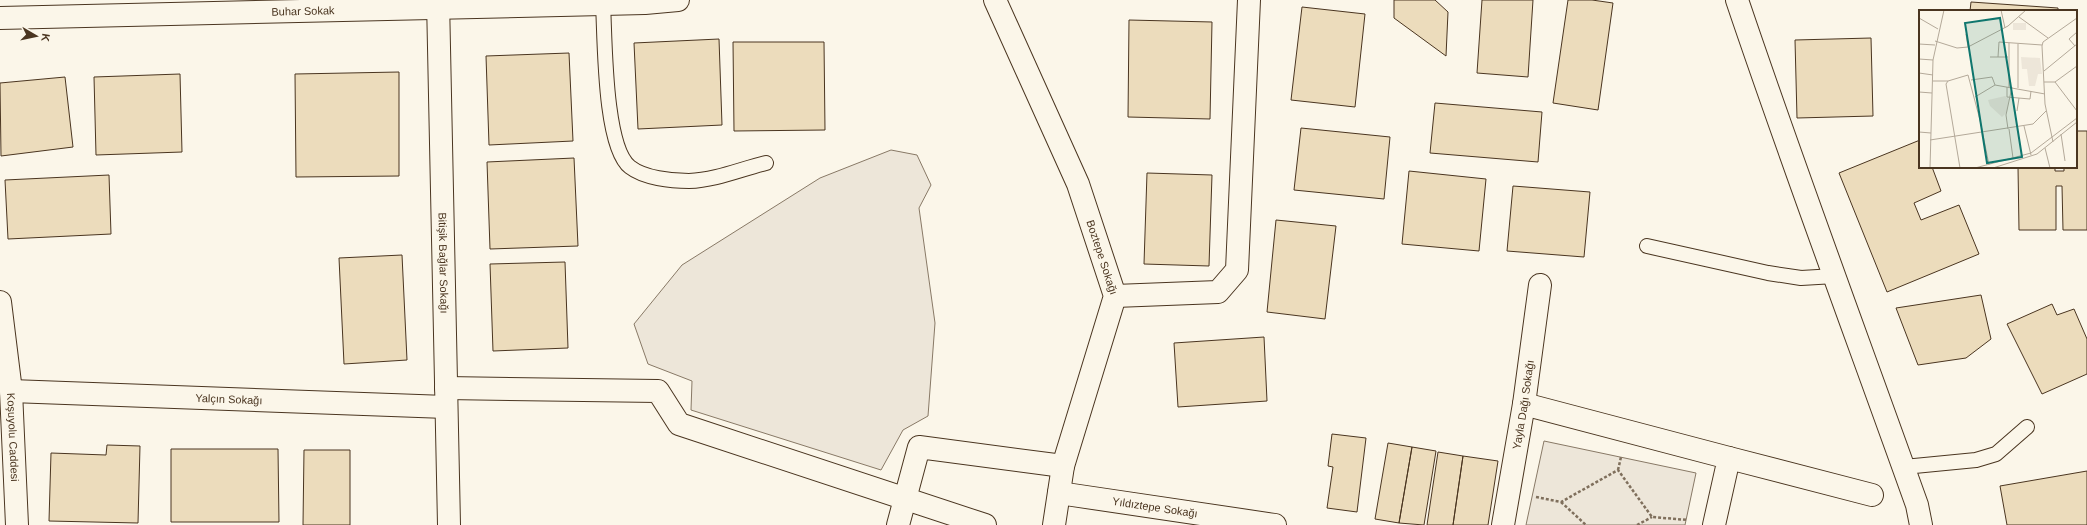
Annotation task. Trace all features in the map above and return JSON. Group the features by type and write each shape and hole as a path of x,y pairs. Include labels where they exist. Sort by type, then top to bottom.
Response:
{"street":[{"name":"Buhar Sokak","path":"0,18 438,4 603,4 678,0"},
{"name":"Boztepe Sokağı","path":"995,0 1078,184 1115,296 1064,466 1054,525"},
{"path":"1115,296 1218,292 1238,270 1249,0"},
{"path":"1737,0 1781,128 1904,467 1917,505 1921,525"},
{"name":"Bitişik Bağlar Sokağı","path":"438,4 449,525"},
{"name":"Yayla Dağı Sokağı","path":"1503,525 1524,404 1540,285"},
{"name":"Koşuyolu Caddesi","path":"0,302 17,525"},
{"name":"Yalçın Sokağı","path":"6,391 446,397 658,391 679,424 905,499"},
{"path":"1524,404 1872,495"},
{"path":"898,525 919,447 1064,466"},
{"path":"1714,524 1728,458"},
{"name":"Yıldıztepe Sokağı","path":"1059,493 1275,525"},
{"path":"905,499 985,525"}],"lane":[{"path":"603,4 609,107 613,131 618,147 629,167 655,177 689,181 731,174 766,163"},
{"path":"1647,246 1781,275 1801,278 1835,276"},
{"path":"1904,467 1983,458 1996,454 2027,427"}],"path":[{"path":"1561,502 1618,470 1652,517"},
{"path":"1509,491 1561,502 1586,525"},
{"path":"1637,525 1652,517 1714,524"}],"shaded area":[{"path":"891,150 917,155 931,185 919,208 935,323 928,416 903,430 881,470 691,410 692,381 648,364 634,324 682,265 820,178"},
{"path":"1544,441 1696,473 1685,525 1526,525"}],"building":[{"path":"1394,0 1435,0 1448,12 1446,56 1394,18"},
{"path":"1482,0 1533,0 1528,77 1477,73"},
{"path":"1568,0 1592,0 1613,3 1598,110 1553,103"},
{"path":"1971,2 2058,8 2058,10 1970,10"},
{"path":"1302,7 1365,14 1355,107 1291,100"},
{"path":"1129,20 1212,22 1210,119 1128,117"},
{"path":"1871,38 1873,116 1797,118 1795,40"},
{"path":"719,39 722,125 638,129 634,43"},
{"path":"733,42 824,42 825,130 734,131"},
{"path":"569,53 573,141 489,145 486,56"},
{"path":"399,72 399,176 296,177 295,74"},
{"path":"180,74 182,152 96,155 94,77"},
{"path":"65,77 73,147 1,156 0,83"},
{"path":"1435,103 1542,112 1538,162 1430,153"},
{"path":"1301,128 1390,137 1384,199 1294,190"},
{"path":"2077,131 2087,131 2087,230 2063,230 2062,186 2056,186 2056,230 2019,230 2018,168 2055,168 2055,171 2064,171 2064,168 2077,168"},
{"path":"1919,140 1919,168 1932,168 1941,191 1914,203 1921,220 1959,205 1979,254 1887,292 1839,173"},
{"path":"574,158 578,246 490,249 487,162"},
{"path":"1409,171 1486,179 1479,251 1402,244"},
{"path":"1147,173 1212,175 1209,266 1144,264"},
{"path":"109,175 111,234 8,239 5,180"},
{"path":"1513,186 1590,192 1584,257 1507,251"},
{"path":"1276,220 1336,226 1325,319 1267,312"},
{"path":"402,255 407,360 344,364 339,258"},
{"path":"565,262 568,348 493,351 490,264"},
{"path":"1981,295 1991,339 1966,358 1918,365 1896,308"},
{"path":"2052,304 2057,315 2074,309 2087,339 2087,374 2042,394 2007,324"},
{"path":"1264,337 1267,401 1178,407 1174,343"},
{"path":"1332,434 1366,438 1357,512 1327,508 1333,467 1328,466"},
{"path":"1388,443 1412,447 1399,523 1375,519"},
{"path":"107,445 140,446 138,523 49,521 51,453 106,455"},
{"path":"1412,447 1436,451 1424,525 1399,523"},
{"path":"171,449 278,449 279,522 171,522"},
{"path":"304,450 350,450 350,525 303,525"},
{"path":"1438,452 1463,456 1453,525 1427,525"},
{"path":"1463,456 1498,461 1488,525 1453,525"},
{"path":"2087,471 2087,525 2007,525 2000,486"}]}
